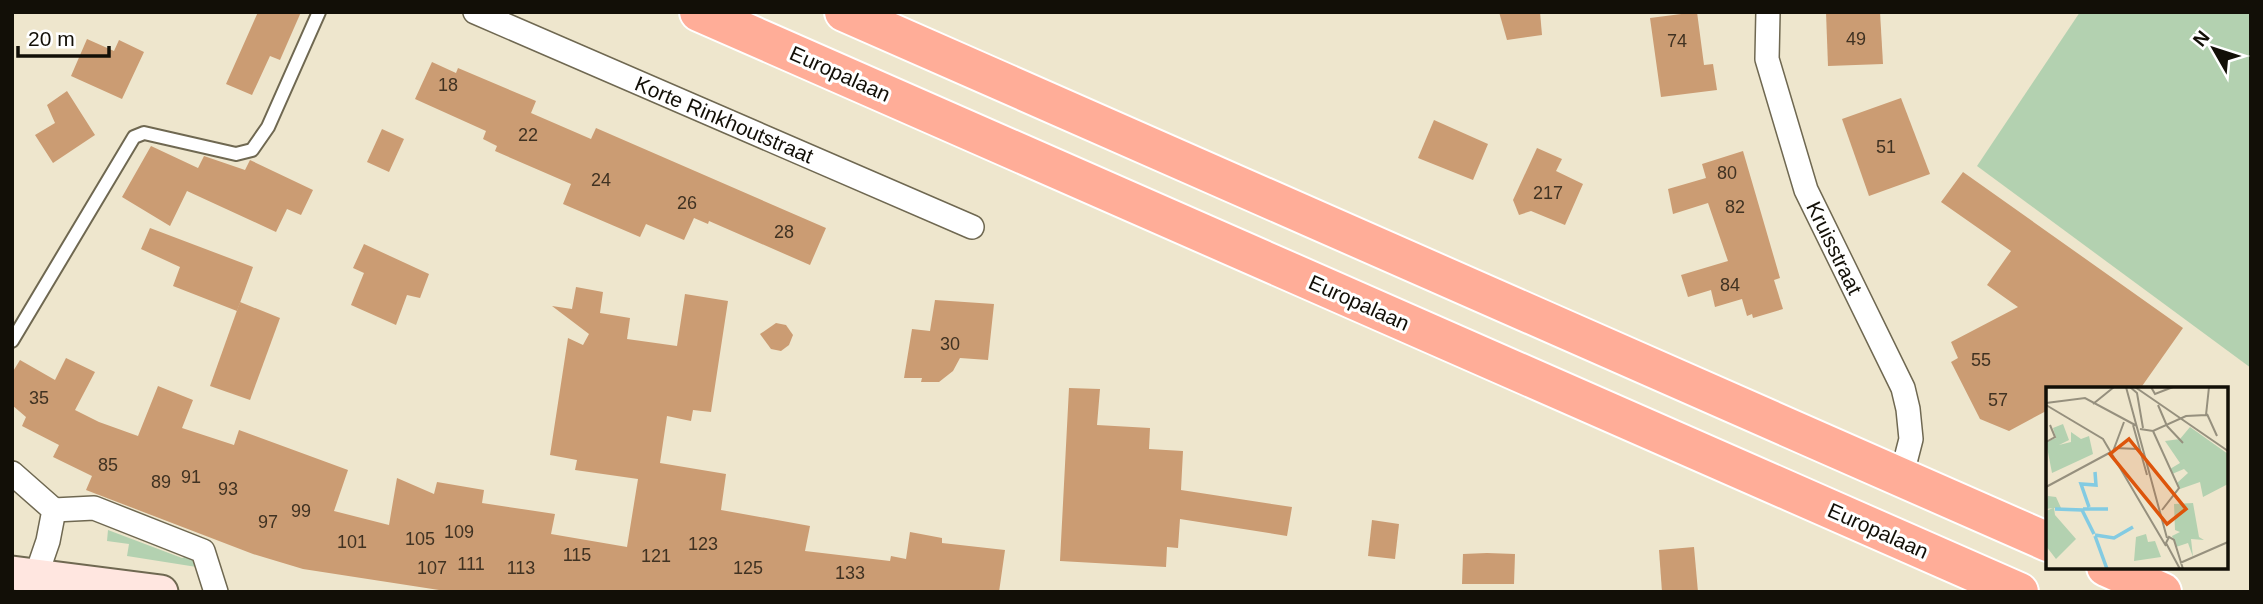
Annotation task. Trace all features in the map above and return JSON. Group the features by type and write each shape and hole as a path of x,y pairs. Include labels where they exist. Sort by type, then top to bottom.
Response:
{"highway":[{"name":"Europalaan","path":"699,12 2019,592"},
{"path":"844,12 2046,541"},
{"path":"2110,569 2162,592"}],"street":[{"name":"Korte Rinkhoutstraat","path":"475,12 972,228"},
{"name":"Kruisstraat","path":"1768,12 1767,59 1806,190 1903,388 1911,439 1901,478"},
{"path":"12,472 54,510 94,508 203,551 216,592"},
{"path":"54,510 48,541 24,575 161,592"}],"lane":[{"path":"12,341 134,137 144,133 236,154 252,150 268,127 319,12"}],"green space":[{"path":"2080,12 2251,12 2251,368 1977,166"},
{"path":"108,530 182,558 194,553 203,568 127,556 129,544 107,541"}],"building":[{"path":"258,12 301,12 280,60 270,56 252,95 226,84"},
{"path":"1499,12 1540,12 1542,35 1507,40"},
{"path":"1697,12 1704,65 1713,64 1717,90 1661,97 1650,18"},
{"path":"1826,12 1880,12 1883,64 1828,66"},
{"path":"87,39 114,51 119,40 144,52 122,99 71,76"},
{"path":"432,62 456,73 458,68 536,101 531,113 591,139 596,128 826,228 810,265 709,221 708,224 694,218 684,240 646,224 640,237 563,204 571,184 495,151 497,146 483,139 486,131 415,99"},
{"path":"67,91 95,135 53,163 35,135 55,123 47,105"},
{"path":"1901,98 1930,174 1869,196 1842,119"},
{"path":"1434,120 1488,144 1473,180 1418,158"},
{"path":"382,129 404,139 389,172 367,162"},
{"path":"151,146 198,168 204,156 245,170 250,160 313,190 301,215 287,209 276,232 187,191 170,226 122,197"},
{"path":"1537,148 1562,159 1556,171 1583,184 1565,225 1531,211 1519,215 1513,200"},
{"path":"1743,151 1780,278 1774,280 1783,309 1753,318 1752,314 1747,316 1742,299 1715,307 1711,290 1688,297 1681,275 1728,261 1708,203 1673,214 1668,189 1706,178 1702,164"},
{"path":"1963,172 2183,328 2141,387 2046,387 2046,411 2009,431 1980,419 1951,362 1958,358 1951,342 2018,307 1987,285 2011,251 1941,202"},
{"path":"150,228 253,267 237,311 173,286 180,267 141,249"},
{"path":"364,244 429,274 420,298 407,295 396,325 351,305 364,273 353,268"},
{"path":"576,287 603,292 600,313 630,318 627,339 677,346 685,294 728,301 711,412 693,410 691,421 667,416 660,463 726,474 721,510 810,526 805,551 890,561 891,556 906,559 910,532 942,538 942,543 1005,550 999,592 452,592 303,569 253,554 86,490 92,476 53,457 59,445 22,426 26,417 12,405 12,373 20,360 55,380 66,358 95,372 75,410 99,422 138,436 158,386 193,400 182,428 234,445 239,430 348,470 334,511 389,525 397,478 434,494 437,482 484,490 482,503 555,514 551,534 627,547 638,479 575,470 577,460 550,455 568,338 583,345 589,334 552,306 572,309"},
{"path":"935,300 994,304 988,360 960,358 953,371 939,382 904,378 912,329 930,331"},
{"path":"240,302 280,318 250,400 210,386"},
{"path":"776,323 786,325 793,335 789,345 781,351 771,349 760,334"},
{"path":"1069,388 1100,389 1097,425 1150,428 1149,449 1183,451 1181,490 1292,507 1287,536 1180,519 1178,548 1167,547 1166,567 1060,561"},
{"path":"1372,520 1399,524 1395,559 1368,556"},
{"path":"1694,547 1698,592 1662,592 1659,550"},
{"path":"1463,554 1515,554 1514,584 1462,584"}]}
